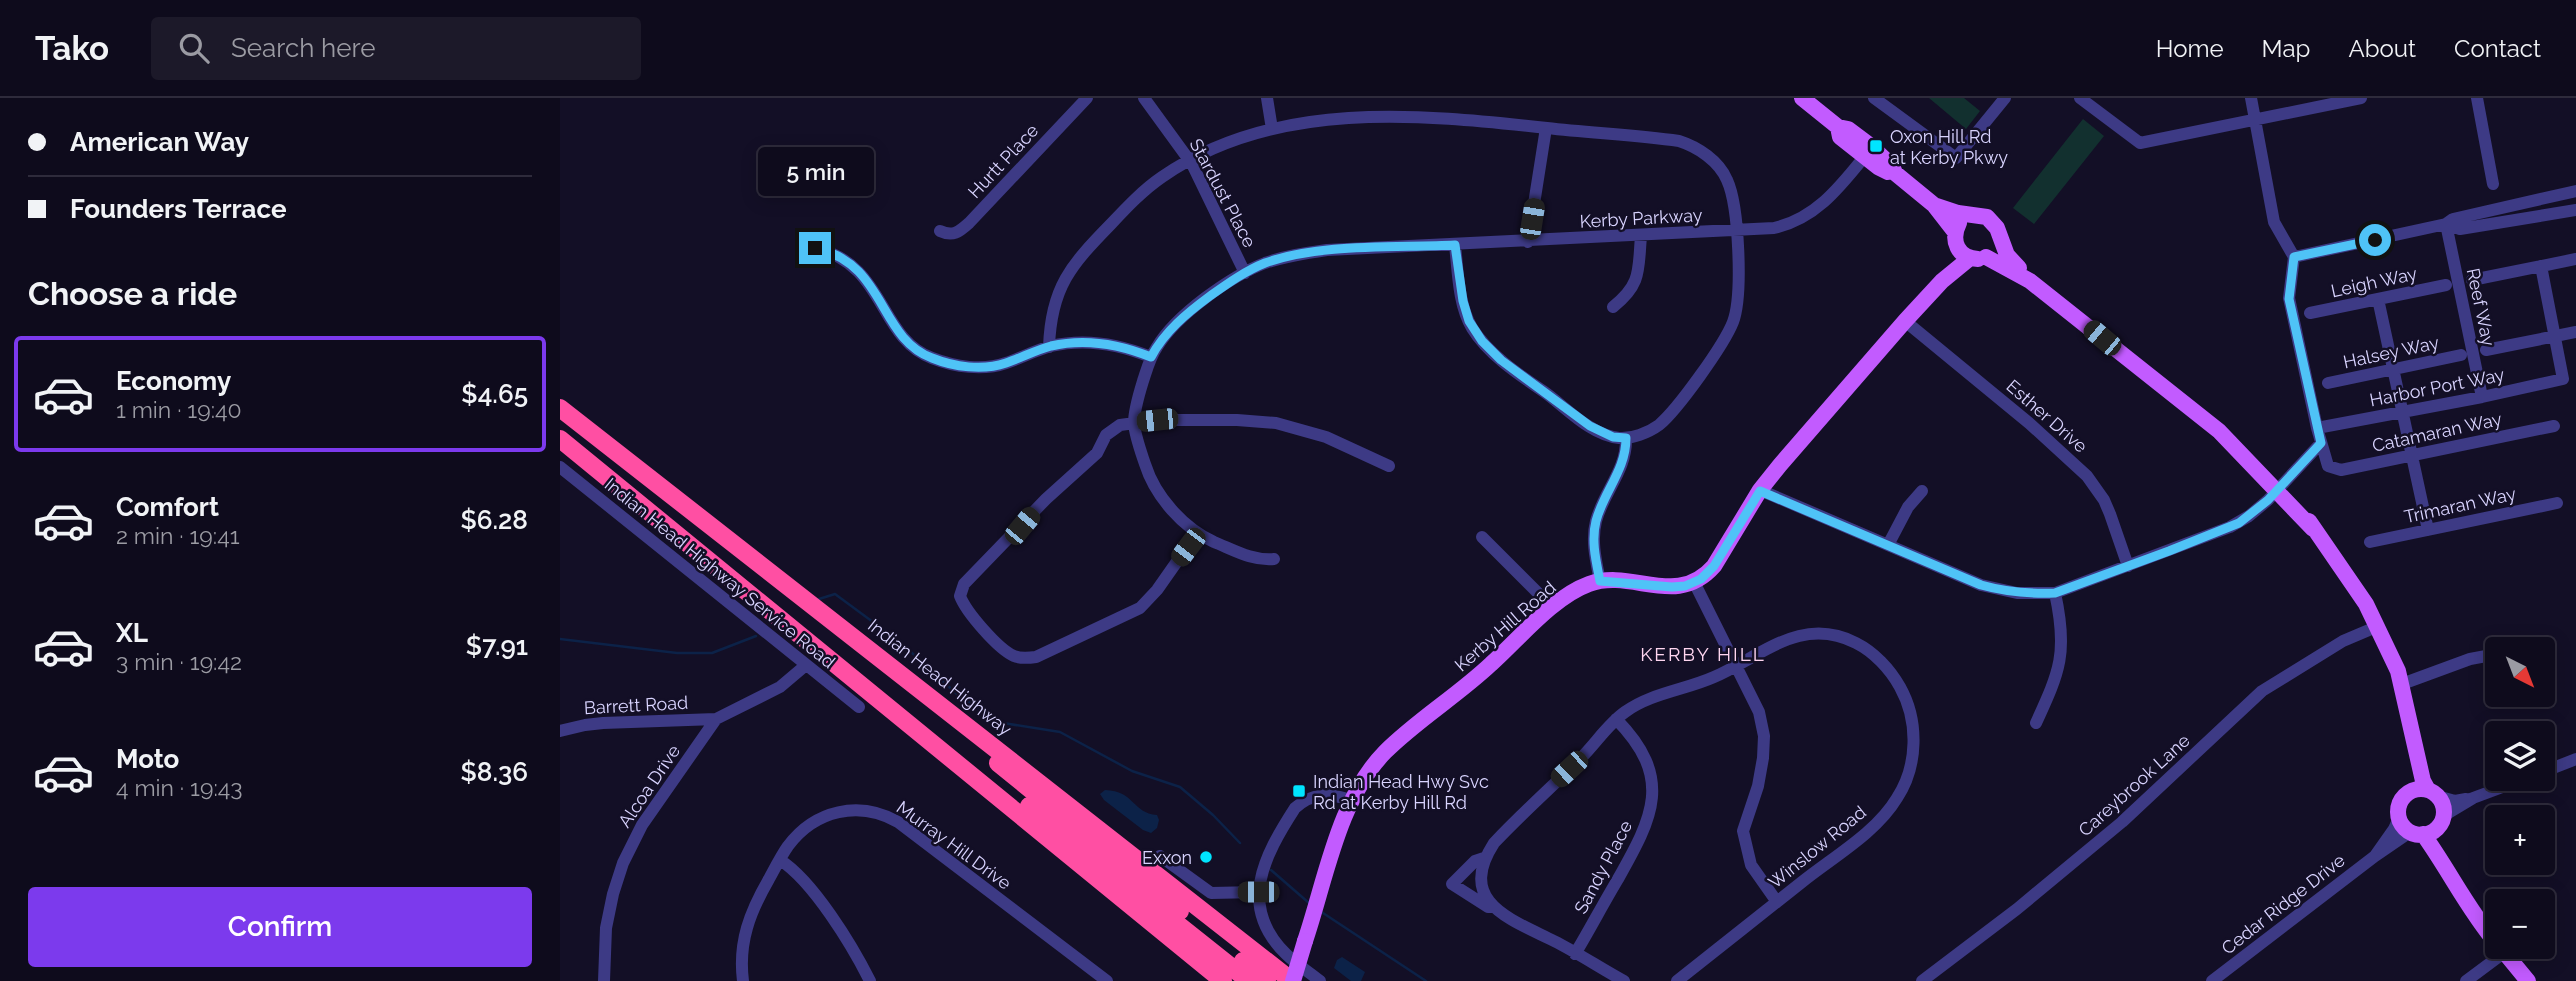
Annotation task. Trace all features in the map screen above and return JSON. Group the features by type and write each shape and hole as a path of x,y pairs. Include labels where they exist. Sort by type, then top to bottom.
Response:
{"highway":[{"name":"Indian Head Highway","path":"560,408 1292,981"},
{"path":"560,439 1223,981"},
{"path":"846,671 1007,789 1249,981"},
{"path":"948,710 1015,778 1267,981"}],"main road":[{"path":"1802,98 1838,127 1840,137 1892,166 1895,173 1934,205 1956,240 1978,257 2030,281"},
{"path":"1934,205 1958,213 1980,214 1993,221 2007,254 2030,281 2229,439 2261,461 2366,604 2398,671 2423,781 2441,802 2439,836 2445,865"},
{"path":"1942,281 1961,220 1972,214"},
{"path":"1694,582 1714,566 1760,491 1905,321 1942,281 1978,257 1993,251 1999,235"},
{"name":"Kerby Hill Road","path":"1292,981 1351,800 1367,773 1383,754 1575,590 1600,581 1672,587 1694,582"},
{"path":"2415,747 2407,793 2398,809 2399,818 2445,865 2470,909 2485,928"},
{"path":"2407,793 2417,789 2433,793"},
{"path":"2416,833 2436,828 2442,819"},
{"path":"2510,959 2528,981"}],"street":[{"name":"Hurtt Place","path":"940,232 949,235 964,229 1087,98"},
{"name":"Stardust Place","path":"1144,98 1189,160 1245,273"},
{"path":"1267,98 1272,129"},
{"path":"1874,98 1955,158 2005,98"},
{"path":"2080,98 2140,143 2361,98"},
{"path":"1760,491 1992,588 2017,593 2055,593 2239,523 2280,488 2321,443 2289,299 2294,257 2272,213 2251,98"},
{"path":"2477,98 2493,184"},
{"path":"1049,347 1056,297 1072,268 1138,196 1161,177 1214,149 1272,129 1369,115 1419,116 1672,140 1695,147 1715,163 1727,179 1736,232 1738,303 1724,338 1664,421 1650,431 1626,438 1613,437 1590,426 1501,360 1482,341 1469,321 1463,301 1455,245"},
{"path":"1528,242 1546,128"},
{"name":"Kerby Parkway","path":"1274,559 1249,557 1197,533 1175,512 1154,486 1134,422 1139,393 1158,345 1177,323 1245,273 1286,256 1313,252 1774,229 1812,212 1833,193 1868,152"},
{"path":"2294,257 2446,224 2452,219 2576,191"},
{"path":"2531,218 2532,201"},
{"path":"2446,224 2460,229 2576,210"},
{"name":"Reef Way","path":"2446,224 2482,397"},
{"path":"1613,307 1636,282 1641,236"},
{"path":"815,248 839,256 859,270 899,330 916,349 931,358 956,365 1003,365 1064,344 1104,344 1151,357"},
{"path":"2472,279 2576,259"},
{"path":"2540,266 2554,336"},
{"name":"Leigh Way","path":"2310,313 2446,285"},
{"path":"2378,299 2428,530"},
{"name":"Esther Drive","path":"1905,321 2050,441 2087,476 2104,500 2128,566"},
{"path":"2486,350 2576,332"},
{"name":"Harbor Port Way","path":"2317,428 2563,379 2554,336"},
{"name":"Halsey Way","path":"2328,383 2460,355"},
{"path":"1197,533 1161,585 1140,608 1036,657 1018,658 1006,652 968,610 960,594 964,584 1033,513 1097,453 1106,435 1118,426 1134,422 1228,420 1276,423 1326,437 1389,466"},
{"name":"Catamaran Way","path":"2321,443 2328,466 2341,470 2554,426"},
{"path":"1600,581 1594,547 1595,529 1601,508 1619,473 1626,449 1626,438"},
{"name":"Indian Head Highway Service Road","path":"560,467 859,707"},
{"path":"1888,545 1908,507 1922,491"},
{"name":"Trimaran Way","path":"2370,542 2557,503"},
{"path":"1482,537 1552,607"},
{"path":"1694,582 1759,712 1764,736 1758,786 1743,831 1754,871 1777,902"},
{"path":"2036,723 2055,682 2060,662 2061,632 2055,593"},
{"name":"Careybrook Lane","path":"1922,981 2017,909 2122,822 2262,691 2343,641 2376,627"},
{"name":"Winslow Road","path":"1492,907 1452,884 1475,861 1484,858 1507,829 1582,757 1616,719 1637,704 1703,682 1802,634 1834,634 1860,645 1878,658 1898,684 1910,713 1913,734 1912,761 1894,804 1868,831 1677,981"},
{"path":"2402,684 2470,659 2485,656"},
{"name":"Alcoa Drive","path":"604,981 606,928 612,894 623,863 642,825 716,719 780,687 806,665"},
{"name":"Barrett Road","path":"560,732 603,723 716,719"},
{"name":"Sandy Place","path":"1575,954 1641,837 1651,809 1650,776 1644,758 1636,741 1616,719"},
{"path":"2555,768 2576,760"},
{"path":"2433,793 2455,801 2492,791"},
{"path":"1320,981 1276,942 1264,921 1258,892 1265,861 1295,808 1318,795 1334,795 1351,800"},
{"path":"2442,819 2473,798"},
{"name":"Murray Hill Drive","path":"743,981 741,955 745,931 756,902 780,860 800,832 823,816 858,809 888,816 944,854 1107,981"},
{"name":"Cedar Ridge Drive","path":"2375,856 2399,818"},
{"name":"Cedar Ridge Drive","path":"2212,981 2375,856 2416,833"},
{"path":"1160,856 1211,893 1258,892"},
{"path":"1484,858 1482,880 1492,907 1527,930 1554,941 1624,981"},
{"path":"780,860 792,868 809,887 847,941 870,981"},
{"path":"2466,981 2489,959"}],"green space":[{"path":"1929,98 1964,98 1980,111 1966,129"},
{"path":"2083,119 2104,136 2034,224 2013,208"}],"water":[{"path":"1105,790 1122,794 1143,810 1157,815 1157,828 1151,833 1143,830 1104,800 1100,794"},
{"path":"1342,957 1365,972 1361,981 1351,981 1334,968 1337,960"}],"waterway":[{"path":"819,599 835,594 900,642 959,696 1003,723 1060,732 1132,771 1180,787 1240,843"},
{"path":"560,639 677,653 712,653 756,636"},
{"path":"1271,870 1309,903"},
{"path":"1320,911 1426,981"}],"place":[{"name":"Oxon Hill Rd at Kerby Pkwy","path":"1876,146"},
{"name":"Indian Head Hwy Svc Rd at Kerby Hill Rd","path":"1299,791"},
{"name":"Exxon","path":"1206,857"}],"district":[{"name":"KERBY HILL","path":"1703,654"}],"route":[{"path":"815,248 829,251 847,260 859,270 891,320 916,349 931,358 974,367 1003,365 1064,344 1114,345 1151,357 1169,331 1191,310 1245,273 1265,263 1286,256 1327,250 1455,245 1463,301 1472,328 1482,341 1501,360 1590,426 1613,437 1626,438 1626,449 1619,473 1601,508 1595,529 1594,547 1600,581 1672,587 1685,586 1701,579 1714,566 1760,491 1981,585 2017,593 2055,593 2239,523 2284,484 2321,443 2289,299 2294,276 2294,257 2375,240"}]}
